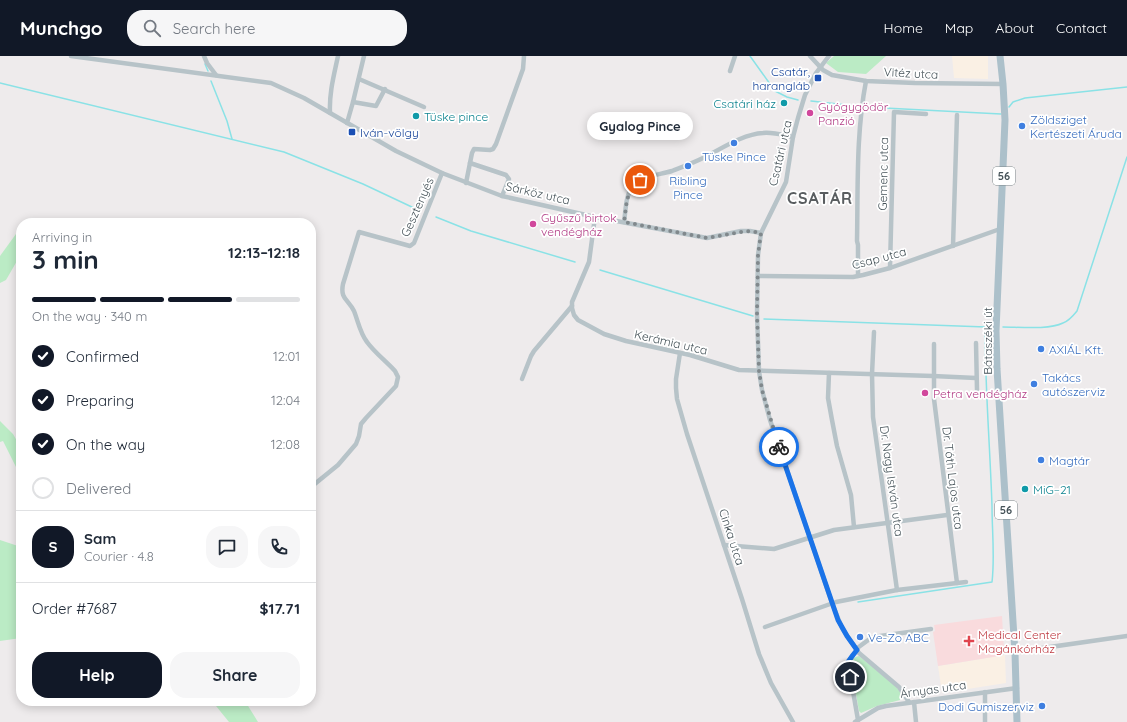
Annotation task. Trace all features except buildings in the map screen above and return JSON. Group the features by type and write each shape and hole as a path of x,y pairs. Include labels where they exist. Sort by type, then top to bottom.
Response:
{"main road":[{"name":"Bátaszéki út","path":"1000,56 1005,104 1005,131 996,331 998,401 1017,688 1017,722"}],"street":[{"name":"Sárköz utca","path":"71,56 271,83 304,98 396,151 442,173 502,196 596,217 707,238 750,231 761,233"},
{"path":"204,56 216,75"},
{"path":"330,113 329,101 338,56"},
{"path":"347,123 364,56"},
{"path":"466,183 474,149 493,149 523,69 524,56"},
{"path":"730,71 735,56"},
{"path":"810,56 820,67"},
{"name":"Csatári utca","path":"829,56 820,67 805,94 793,137 786,182 761,233 758,255 757,314 759,371 762,390 770,420 832,603 842,628 857,650 899,687 912,702"},
{"name":"Vitéz utca","path":"820,67 832,75 866,81 922,84 1003,84"},
{"path":"359,79 424,107"},
{"path":"858,276 857,234 861,111 866,81"},
{"path":"353,102 376,106 385,89"},
{"name":"Gemenc utca","path":"890,268 894,112 926,114"},
{"path":"953,246 957,115"},
{"path":"624,222 628,196 633,186 640,180 686,165 731,143 752,135 771,133 793,137"},
{"path":"470,163 508,177 509,179 502,196"},
{"name":"Gesztenyés","path":"316,483 338,465 356,444 361,424 392,391 398,381 398,377 391,367 367,342 357,322 354,311 342,295 343,284 359,232 410,246 414,243 442,173"},
{"path":"522,379 534,351 572,306 576,291 589,262 596,217"},
{"name":"Csap utca","path":"758,276 853,277 890,268 1000,229"},
{"name":"Kerámia utca","path":"572,306 574,315 578,320 604,334 626,341 680,353 739,370 976,378"},
{"path":"872,374 874,332"},
{"path":"933,376 934,344"},
{"path":"976,344 977,390"},
{"name":"Cinka utca","path":"680,353 676,379 677,399 759,654 771,683 793,722"},
{"path":"829,373 828,398 837,446 851,496 854,527"},
{"name":"Dr. Nagy István utca","path":"872,374 873,417 897,590"},
{"name":"Dr. Tóth Lajos utca","path":"933,376 934,399 947,515 957,583"},
{"path":"724,545 774,549 834,530 947,515"},
{"path":"766,627 832,603 897,590 966,582"},
{"path":"857,721 848,662 857,650 871,638 931,629"},
{"path":"1015,652 1127,636"},
{"name":"Árnyas utca","path":"857,721 878,708 1017,688"},
{"path":"984,692 985,722"},
{"path":"912,702 916,722"}],"shaded area":[{"path":"952,56 988,56 988,79 954,78"},
{"name":"Medical Center Magánkórház","path":"1002,616 1004,650 999,651 999,656 938,666 933,632 935,631 934,625"},
{"path":"1005,655 1006,683 942,693 938,666"}],"green space":[{"path":"834,56 886,56 866,74 838,72 826,63"},
{"path":"16,234 16,263 6,280 0,283 0,256"},
{"path":"0,421 13,434 16,439 16,467 3,441 0,442"},
{"path":"0,540 16,545 16,639 0,641"},
{"path":"859,656 896,686 902,695 900,700 877,706 861,713 859,711 851,666 853,659"},
{"path":"216,706 248,706 258,722 229,722"}],"waterway":[{"path":"750,56 775,91 787,97 798,100"},
{"path":"205,64 208,71"},
{"path":"211,81 227,121 232,139"},
{"path":"0,83 284,152 363,184 414,208"},
{"path":"1009,107 1013,102 1025,98 1127,87"},
{"path":"811,101 865,107 1001,114"},
{"path":"1003,327 1050,327 1067,321 1077,311 1127,157"},
{"path":"436,217 471,231 575,262"},
{"path":"600,270 753,316"},
{"path":"764,319 986,327"},
{"path":"858,602 992,582 993,544 985,327"}],"way so far":[{"path":"640,180 633,186 628,196 624,222 707,238 750,231 761,233 758,255 757,314 759,371 762,390 779,447"}],"place":[{"name":"Csatár, harangláb","path":"818,78"},
{"name":"Csatári ház","path":"784,103"},
{"name":"Gyógygödör Panzió","path":"810,113"},
{"name":"Tüske pince","path":"416,116"},
{"name":"Zöldsziget Kertészeti Áruda","path":"1022,126"},
{"name":"Iván-völgy","path":"352,132"},
{"name":"Tüske Pince","path":"734,143"},
{"name":"Ribling Pince","path":"688,166"},
{"name":"Gyalog Pince","path":"640,180"},
{"name":"Gyűszű birtok vendégház","path":"533,224"},
{"name":"AXIÁL Kft.","path":"1041,349"},
{"name":"Takács autószerviz","path":"1034,384"},
{"name":"Petra vendégház","path":"925,393"},
{"name":"Magtár","path":"1041,460"},
{"name":"MiG–21","path":"1025,489"},
{"name":"Ve-Zo ABC","path":"860,637"},
{"name":"Medical Center Magánkórház","path":"969,641"},
{"name":"Dodi Gumiszerviz","path":"1042,706"}],"district":[{"name":"CSATÁR","path":"820,198"}],"route":[{"path":"779,447 838,620 857,650 848,662 850,677"}]}
